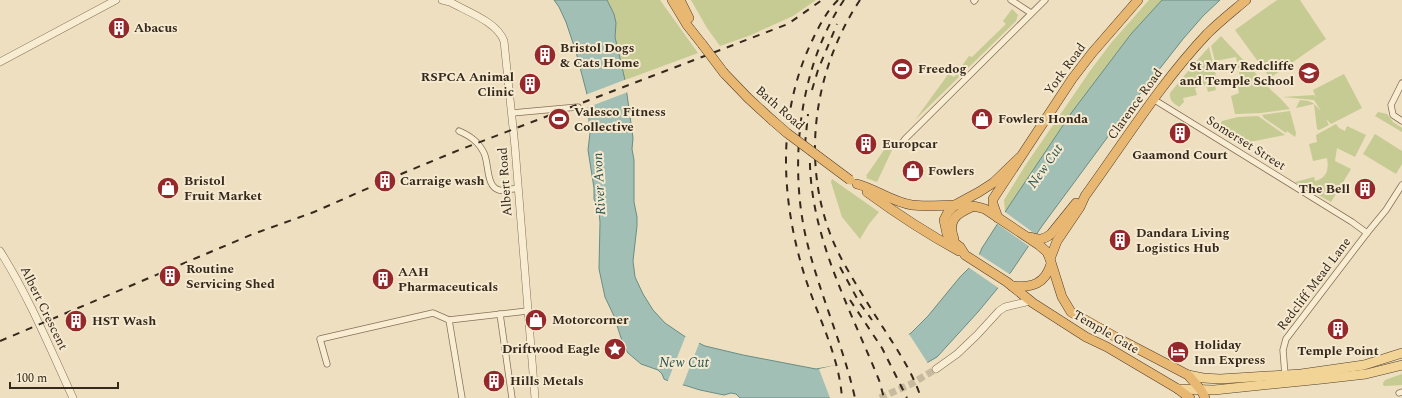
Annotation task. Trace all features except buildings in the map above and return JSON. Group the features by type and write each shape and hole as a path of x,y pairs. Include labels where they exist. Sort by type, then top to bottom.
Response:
{"highway":[{"name":"Bath Road","path":"672,0 687,25 724,73 772,120 787,133 901,217 925,233 966,256"},
{"name":"Bath Road","path":"680,0 700,42"},
{"name":"York Road","path":"995,214 993,199 1019,158 1072,79 1092,53 1138,0"},
{"name":"Clarence Road","path":"1009,284 1030,286 1040,282 1049,272 1057,241 1085,196 1153,99 1208,33 1246,0"},
{"name":"York Road","path":"955,205 989,186 1019,158"},
{"name":"Bath Road","path":"853,182 910,205 976,206"},
{"name":"Clarence Road","path":"1027,236 1040,240 1047,238 1077,202 1085,196"},
{"path":"955,205 948,212 944,220 947,234 960,247 966,256"},
{"path":"956,244 951,228 953,219 956,215 976,206 995,214 1047,252 1062,297 1072,312 1126,343 1188,375 1203,394"},
{"name":"Temple Gate","path":"966,256 1009,284 1030,301 1086,337 1107,347 1178,389 1190,398"}],"main road":[{"path":"1188,375 1220,379 1285,375 1352,368 1374,363 1402,353"},
{"path":"1178,389 1203,394 1214,390 1366,374 1402,365"}],"street":[{"path":"0,62 116,0"},
{"name":"Albert Road","path":"442,0 450,2 494,26 501,34 504,41 512,113 535,398"},
{"path":"1011,0 1031,13"},
{"path":"900,146 905,139 1045,0"},
{"path":"1402,83 1391,105 1393,114 1402,121"},
{"name":"Somerset Street","path":"1153,99 1352,222 1367,233"},
{"path":"512,113 578,107"},
{"path":"459,131 474,138 484,154 489,179 492,186 498,190 518,188"},
{"name":"Redcliff Mead Lane","path":"1285,375 1284,350 1286,339 1386,210 1402,185"},
{"name":"Albert Crescent","path":"0,251 10,266 37,318 73,398"},
{"path":"936,369 957,354 999,311 1008,305 1030,301"},
{"path":"327,364 320,339 433,313 449,320 527,311"},
{"path":"500,314 512,398"},
{"path":"449,320 462,398"}],"green space":[{"path":"586,0 660,0 698,53 625,80 633,138 634,202 637,217 633,261 635,277 643,294 653,310 665,323 684,336 705,346 816,369 858,362 896,344 911,333 928,316 960,277 977,260 982,248 1005,212 1004,200 1025,166 1111,43 1149,0 1183,0 933,326 841,372 700,358 633,296"},
{"path":"691,0 816,0 793,16 751,35 720,46 707,28"},
{"path":"1277,0 1300,0 1326,39 1270,78 1235,30"},
{"path":"1012,9 1018,15 1016,21 915,120 948,74 954,77 969,56 972,57 1006,24 1003,21"},
{"path":"1221,36 1290,109 1261,113 1235,114 1231,96 1239,93 1237,84 1241,83 1236,57 1215,61 1211,46"},
{"path":"1209,47 1217,80 1214,81 1216,90 1208,92 1206,85 1195,88 1197,95 1183,98 1184,102 1179,107 1171,100 1170,93"},
{"path":"1344,74 1362,108 1331,124 1326,119 1329,125 1319,130 1317,129 1314,104 1321,111 1314,100 1283,97 1314,95 1316,98 1313,90"},
{"path":"1300,100 1314,104 1296,108"},
{"path":"1290,111 1296,133 1295,137 1287,131 1286,133 1262,115"},
{"path":"1378,112 1387,114 1393,122 1402,128 1402,132 1375,116"},
{"path":"1258,116 1285,135 1240,144 1217,130 1222,121 1238,117"},
{"path":"1336,124 1339,128 1345,131 1347,126 1366,135 1355,157 1337,148 1335,161 1351,169 1331,202 1295,182 1314,177 1315,181 1325,176 1328,166 1327,158 1313,161 1309,144 1317,142 1316,135"},
{"path":"1375,134 1402,151 1402,164 1396,174 1363,154"},
{"path":"889,143 894,146 877,182 866,178 866,176"},
{"path":"832,179 879,212 869,224 860,239 842,217 831,182"},
{"path":"1402,374 1402,385 1383,385 1385,380"}],"water":[{"name":"New Cut","path":"554,0 607,0 614,14 616,23 615,37 625,80 633,138 634,202 637,217 633,261 635,277 653,310 665,323 684,336 705,346 816,369 858,362 896,344 911,333 928,316 960,277 977,260 982,248 1072,112 1131,34 1162,0 1220,0 1203,16 1183,39 1132,104 1042,226 1011,272 978,312 937,357 880,390 856,398 740,398 736,394 731,393 724,395 700,390 684,385 677,385 664,379 658,370 641,364 628,353 623,344 614,316 605,297 599,269 600,222 599,212 594,199 594,188 588,150 590,133 587,94 566,22"}],"pier":[{"path":"627,79 628,92 586,108 585,95"},
{"path":"1004,210 1038,236 1030,247 996,223"},
{"path":"977,253 1011,275 1000,289 968,267"},
{"path":"909,334 929,365 871,396 864,398 830,398 819,369 872,354"},
{"path":"686,335 700,341 682,387 676,387 667,383"}],"tunnel":[{"path":"880,398 911,384 936,369"}],"railway":[{"path":"0,341 253,234 314,212 459,150 788,24 822,0"},
{"path":"838,0 819,26 800,72 792,101 787,131 786,161 787,191 791,221 798,251 806,280 833,352 842,398"},
{"path":"844,0 829,26 817,55 808,85 798,149 798,181 801,212 812,262 844,359 855,398"},
{"path":"860,0 842,31 829,63 820,97 816,132 816,167 821,202 831,235 846,267 905,362 921,398"},
{"path":"812,90 818,70 837,24"},
{"path":"805,144 808,114"},
{"path":"810,149 811,179 815,209 823,239 832,268 879,380 884,398"},
{"path":"840,267 859,302 872,320"},
{"path":"850,300 882,348 907,398"}],"place":[{"name":"Abacus","path":"119,28"},
{"name":"Bristol Dogs & Cats Home","path":"545,55"},
{"name":"Freedog","path":"902,69"},
{"name":"St Mary Redcliffe and Temple School","path":"1309,73"},
{"name":"RSPCA Animal Clinic","path":"530,84"},
{"name":"Valesco Fitness Collective","path":"559,119"},
{"name":"Fowlers Honda","path":"982,119"},
{"name":"Gaamond Court","path":"1180,133"},
{"name":"Europcar","path":"866,144"},
{"name":"Fowlers","path":"913,171"},
{"name":"Carraige wash","path":"385,181"},
{"name":"Bristol Fruit Market","path":"168,188"},
{"name":"The Bell","path":"1365,189"},
{"name":"Dandara Living Logistics Hub","path":"1120,240"},
{"name":"Routine Servicing Shed","path":"170,276"},
{"name":"AAH Pharmaceuticals","path":"383,279"},
{"name":"Motorcorner","path":"536,320"},
{"name":"HST Wash","path":"76,321"},
{"name":"Temple Point","path":"1338,329"},
{"name":"Driftwood Eagle","path":"615,349"},
{"name":"Holiday Inn Express","path":"1178,352"},
{"name":"Hills Metals","path":"494,381"}],"water label":[{"name":"River Avon","path":"599,184"}]}
